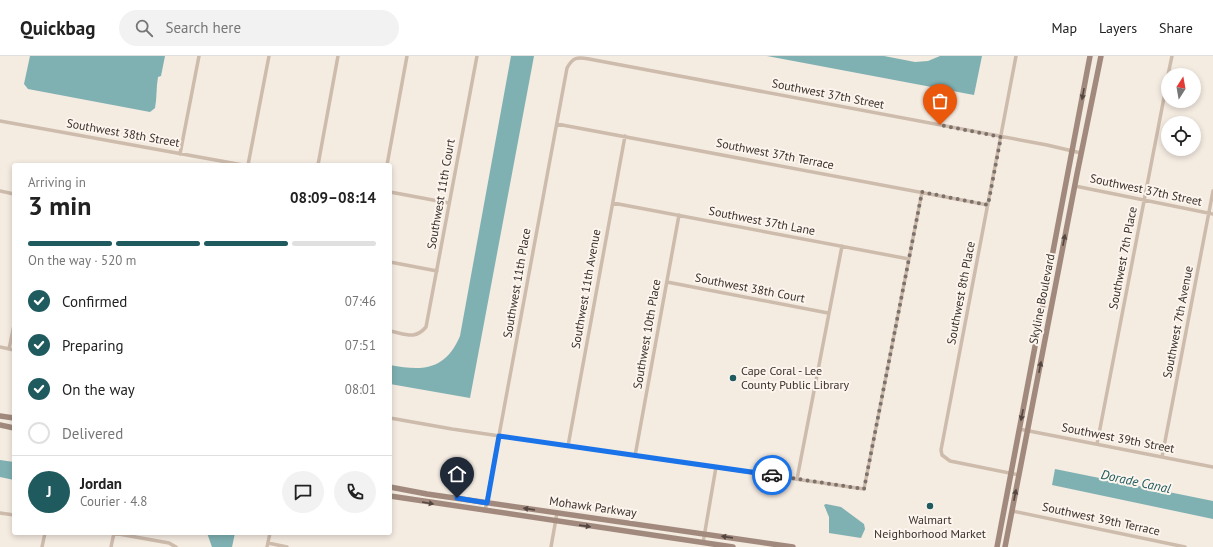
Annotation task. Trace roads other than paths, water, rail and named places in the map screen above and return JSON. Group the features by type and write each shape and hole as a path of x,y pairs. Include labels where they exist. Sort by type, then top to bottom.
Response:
{"street":[{"path":"180,154 199,56"},
{"path":"248,163 269,56"},
{"path":"318,163 338,56"},
{"path":"387,163 407,56"},
{"name":"Southwest 11th Court","path":"392,331 415,336 420,334 426,327 477,56"},
{"name":"Southwest 8th Place","path":"1016,56 942,455 950,461 1019,475"},
{"name":"Skyline Boulevard","path":"997,547 1090,56"},
{"name":"Skyline Boulevard","path":"1005,547 1101,56"},
{"name":"Southwest 7th Place","path":"1170,68 1172,56"},
{"name":"Southwest 37th Street","path":"572,60 577,57 589,58 1081,153"},
{"name":"Southwest 11th Place","path":"485,511 567,68 572,60"},
{"name":"Southwest 7th Place","path":"1097,444 1162,108"},
{"name":"Southwest 38th Street","path":"0,121 232,163"},
{"name":"Southwest 37th Terrace","path":"557,124 988,205"},
{"name":"Southwest 11th Avenue","path":"568,446 625,136"},
{"name":"Southwest 37th Street","path":"1075,186 1211,214"},
{"path":"0,191 12,194"},
{"path":"392,192 449,203"},
{"path":"392,418 499,436 864,489 922,192"},
{"name":"Southwest 7th Avenue","path":"1162,457 1211,214 1213,192"},
{"name":"Southwest 37th Lane","path":"612,203 909,259"},
{"name":"Southwest 10th Place","path":"635,456 679,215"},
{"path":"797,479 842,246"},
{"path":"392,262 437,271"},
{"name":"Southwest 38th Court","path":"667,282 828,313"},
{"path":"9,349 12,335"},
{"path":"0,348 12,350"},
{"path":"0,416 12,418"},
{"path":"0,425 12,428"},
{"name":"Southwest 39th Street","path":"1019,429 1213,467"},
{"path":"703,543 716,467"},
{"name":"Mohawk Parkway","path":"392,487 487,503 793,547"},
{"name":"Mohawk Parkway","path":"392,496 555,522 733,547"},
{"name":"Southwest 39th Terrace","path":"1012,511 1185,547"},
{"path":"0,513 12,515"},
{"path":"551,547 557,513"},
{"path":"42,547 45,535"},
{"path":"111,547 113,535"},
{"path":"123,535 169,544 176,547"},
{"path":"270,535 268,545 287,547"}],"water":[{"path":"30,56 165,56 161,76 158,77 155,108 150,112 28,89 24,84"},
{"path":"511,56 534,56 470,398 392,384 392,365 412,368 431,366 440,362 447,356 454,348 460,336"},
{"path":"767,56 884,56 915,62 928,61 940,56 982,56 974,95"},
{"path":"0,460 12,462 12,480 0,477"},
{"path":"1055,469 1213,501 1213,519 1052,485"},
{"path":"826,504 841,507 864,524 865,529 861,538 829,533 829,517 824,505"},
{"path":"208,535 235,535 232,547 212,547"}],"place":[{"name":"Cape Coral - Lee County Public Library","path":"733,378"},
{"name":"Walmart Neighborhood Market","path":"930,506"}],"water label":[{"name":"Dorade Canal","path":"1136,481"}]}
